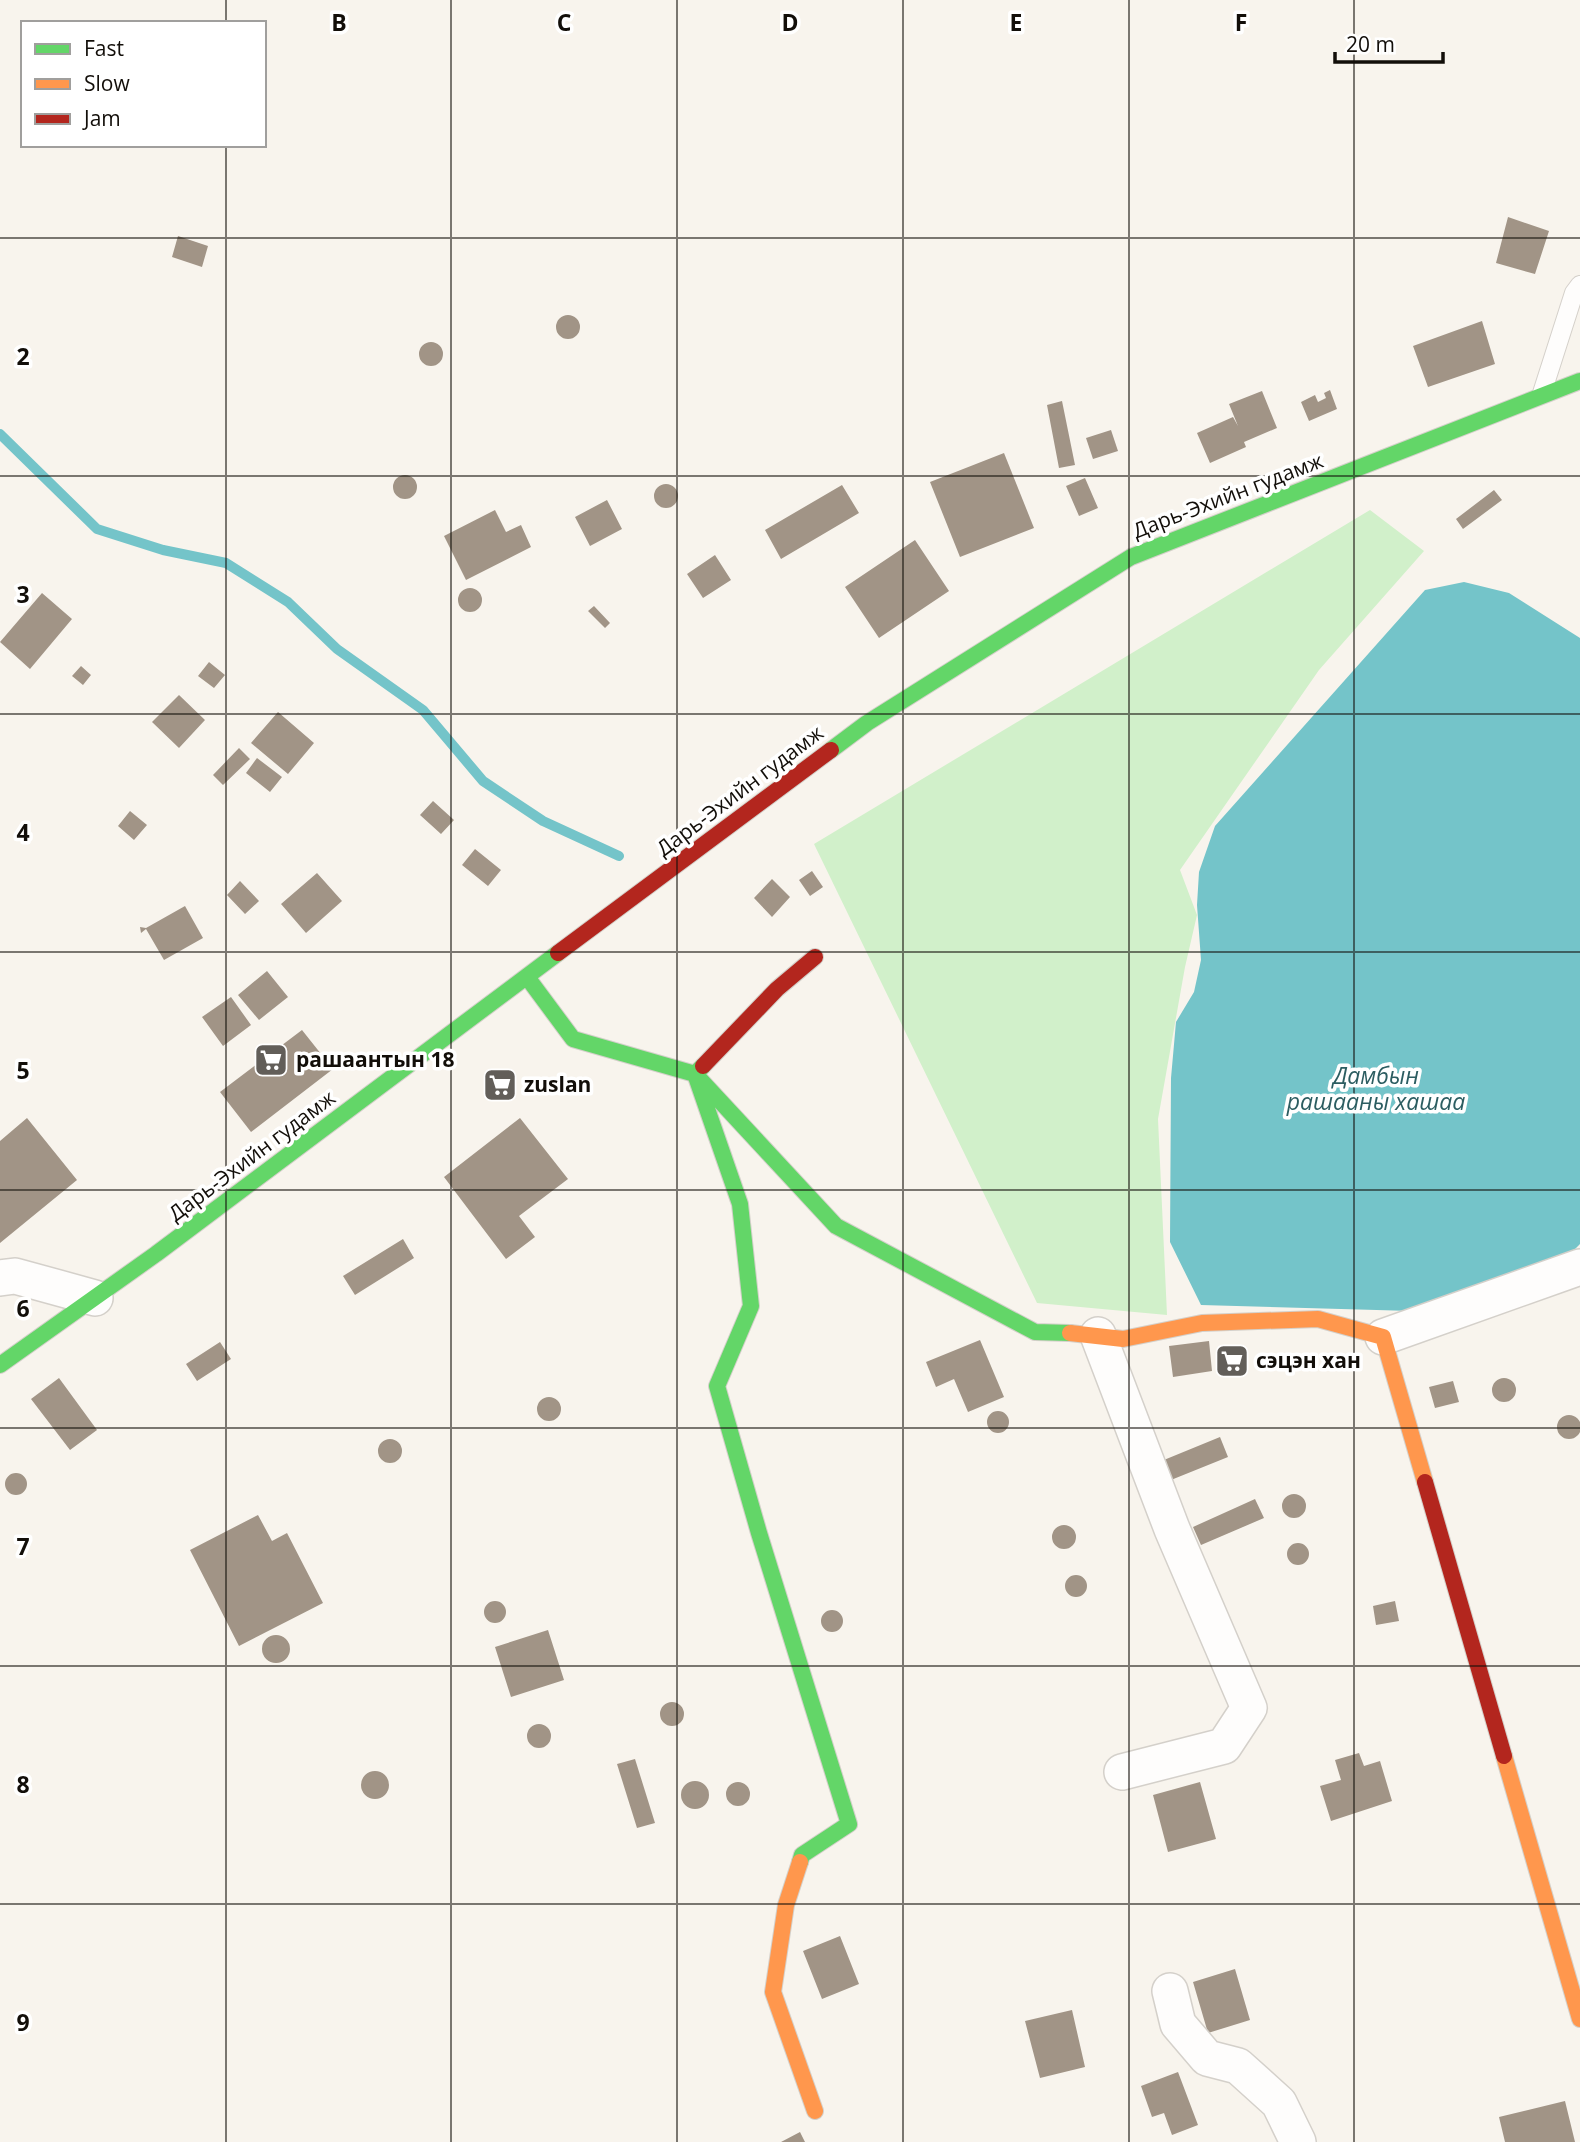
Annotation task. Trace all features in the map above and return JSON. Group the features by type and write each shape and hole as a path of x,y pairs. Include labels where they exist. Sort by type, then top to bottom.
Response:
{"street":[{"name":"Дарь-Эхийн гудамж","path":"0,1365 95,1298 867,723 1131,557 1580,380"},
{"path":"695,1074 768,997 815,957"},
{"path":"527,977 573,1039 695,1074 836,1226 1035,1332 1124,1339 1202,1323 1318,1319 1383,1336 1580,1268"},
{"path":"695,1074 740,1204 751,1306 717,1385 759,1533 849,1824 802,1855 786,1905 773,1992 815,2111"},
{"path":"0,1278 15,1276 95,1298"},
{"path":"1098,1335 1172,1529 1250,1708 1224,1746 1122,1772"},
{"path":"1383,1336 1580,2019"},
{"path":"1170,1991 1178,2024 1207,2059 1238,2067 1279,2103 1298,2142"}],"lane":[{"path":"1541,396 1574,293 1580,285"}],"green space":[{"path":"1370,510 1424,551 1319,670 1180,870 1197,915 1158,1119 1167,1315 1037,1303 814,844"}],"water":[{"name":"Дамбын рашааны хашаа","path":"1464,582 1509,593 1580,638 1580,1244 1566,1258 1412,1311 1201,1305 1170,1242 1171,1078 1176,1022 1194,992 1201,960 1197,905 1199,872 1215,826 1425,590"}],"building":[{"path":"1508,217 1549,231 1535,274 1496,263"},
{"path":"178,236 208,246 202,267 172,257"},
{"path":"568,315 576,319 580,327 576,335 568,339 560,335 556,327 560,319"},
{"path":"1482,321 1495,364 1428,387 1413,346"},
{"path":"431,342 439,346 443,354 439,362 431,366 423,362 419,354 423,346"},
{"path":"1330,390 1337,409 1309,421 1301,402 1315,395 1318,402 1326,398 1324,393"},
{"path":"1262,391 1277,428 1244,442 1246,447 1210,463 1197,433 1233,417 1238,426 1229,404"},
{"path":"1062,401 1075,465 1059,468 1047,405"},
{"path":"1111,430 1118,451 1093,459 1086,438"},
{"path":"1004,453 1034,528 960,557 930,482"},
{"path":"405,475 413,479 417,487 413,495 405,499 397,495 393,487 397,479"},
{"path":"1085,478 1098,508 1079,516 1066,486"},
{"path":"666,484 674,488 678,496 674,504 666,508 658,504 654,496 658,488"},
{"path":"842,485 859,513 781,559 765,530"},
{"path":"1494,490 1502,500 1463,529 1456,519"},
{"path":"607,500 622,529 590,546 575,517"},
{"path":"495,510 506,532 521,525 531,547 466,580 444,536"},
{"path":"915,540 949,591 879,638 845,587"},
{"path":"715,555 731,580 703,598 687,574"},
{"path":"470,588 478,592 482,600 478,608 470,612 462,608 458,600 462,592"},
{"path":"42,593 72,619 30,669 0,642"},
{"path":"594,606 610,623 605,628 588,611"},
{"path":"209,662 225,675 214,688 198,676"},
{"path":"81,666 91,675 83,685 72,676"},
{"path":"179,695 205,720 179,748 152,722"},
{"path":"278,712 314,743 288,774 251,743"},
{"path":"239,748 250,759 223,785 213,775"},
{"path":"257,758 282,777 270,792 246,773"},
{"path":"433,801 454,820 441,834 420,815"},
{"path":"130,811 147,825 134,840 118,826"},
{"path":"475,849 501,870 488,886 462,865"},
{"path":"812,871 823,887 810,896 799,880"},
{"path":"317,873 342,901 306,933 281,904"},
{"path":"772,879 790,897 772,917 754,898"},
{"path":"240,881 259,901 245,914 227,895"},
{"path":"185,906 203,938 164,960 146,929 141,933 140,927 146,928"},
{"path":"267,971 288,997 259,1020 238,995"},
{"path":"231,997 251,1025 223,1046 202,1017"},
{"path":"302,1030 333,1069 251,1132 220,1092"},
{"path":"27,1118 77,1180 0,1243 0,1141"},
{"path":"520,1118 568,1179 519,1216 535,1237 506,1259 444,1177"},
{"path":"403,1239 414,1258 355,1295 343,1276"},
{"path":"980,1340 1004,1397 968,1412 954,1379 936,1387 926,1362"},
{"path":"1209,1341 1212,1371 1173,1377 1169,1346"},
{"path":"220,1342 231,1359 197,1381 186,1364"},
{"path":"59,1378 97,1430 70,1450 31,1399"},
{"path":"1504,1378 1512,1382 1516,1390 1512,1398 1504,1402 1496,1398 1492,1390 1496,1382"},
{"path":"1453,1381 1459,1402 1435,1408 1429,1387"},
{"path":"549,1397 557,1401 561,1409 557,1417 549,1421 541,1417 537,1409 541,1401"},
{"path":"994,1411 1002,1411 1009,1418 1009,1426 1002,1433 994,1433 987,1426 987,1418"},
{"path":"1569,1415 1577,1419 1581,1427 1577,1435 1569,1439 1561,1435 1557,1427 1561,1419"},
{"path":"1220,1437 1228,1457 1166,1482 1159,1462"},
{"path":"390,1439 398,1443 402,1451 398,1459 390,1463 382,1459 378,1451 382,1443"},
{"path":"12,1473 20,1473 27,1480 27,1488 20,1495 12,1495 5,1488 5,1480"},
{"path":"1294,1494 1302,1498 1306,1506 1302,1514 1294,1518 1286,1514 1282,1506 1286,1498"},
{"path":"1255,1499 1264,1518 1201,1545 1193,1527"},
{"path":"258,1515 272,1541 287,1533 323,1603 239,1646 190,1550"},
{"path":"1064,1525 1072,1529 1076,1537 1072,1545 1064,1549 1056,1545 1052,1537 1056,1529"},
{"path":"1294,1543 1302,1543 1309,1550 1309,1558 1302,1565 1294,1565 1287,1558 1287,1550"},
{"path":"1072,1575 1080,1575 1087,1582 1087,1590 1080,1597 1072,1597 1065,1590 1065,1582"},
{"path":"491,1601 499,1601 506,1608 506,1616 499,1623 491,1623 484,1616 484,1608"},
{"path":"1395,1601 1399,1621 1376,1625 1373,1606"},
{"path":"828,1610 836,1610 843,1617 843,1625 836,1632 828,1632 821,1625 821,1617"},
{"path":"548,1630 564,1680 511,1697 495,1647"},
{"path":"276,1635 286,1639 290,1649 286,1659 276,1663 266,1659 262,1649 266,1639"},
{"path":"672,1702 680,1706 684,1714 680,1722 672,1726 664,1722 660,1714 664,1706"},
{"path":"539,1724 547,1728 551,1736 547,1744 539,1748 531,1744 527,1736 531,1728"},
{"path":"1359,1753 1364,1766 1380,1761 1392,1801 1331,1821 1320,1786 1341,1780 1335,1760"},
{"path":"635,1759 655,1823 637,1828 617,1764"},
{"path":"375,1771 385,1775 389,1785 385,1795 375,1799 365,1795 361,1785 365,1775"},
{"path":"695,1781 705,1785 709,1795 705,1805 695,1809 685,1805 681,1795 685,1785"},
{"path":"738,1782 746,1786 750,1794 746,1802 738,1806 730,1802 726,1794 730,1786"},
{"path":"1200,1782 1216,1839 1168,1852 1153,1795"},
{"path":"840,1936 859,1984 822,1999 803,1951"},
{"path":"1235,1969 1250,2020 1208,2033 1193,1982"},
{"path":"1072,2010 1085,2067 1040,2078 1025,2021"},
{"path":"1178,2072 1198,2125 1172,2135 1164,2113 1152,2117 1141,2086"},
{"path":"1565,2101 1575,2142 1505,2142 1499,2117"},
{"path":"800,2132 805,2142 781,2142"}],"waterway":[{"path":"0,434 97,529 163,550 226,563 288,602 337,649 423,710 483,781 543,821 619,856"}],"traffic: fast":[{"path":"831,750 867,723 1131,557 1580,381"},
{"path":"0,1365 156,1254 558,953"},
{"path":"527,977 573,1039 695,1074 836,1226 1035,1332 1070,1333"},
{"path":"703,1066 695,1074 740,1204 751,1306 717,1386 759,1533 849,1824 802,1855 800,1862"}],"traffic: slow":[{"path":"1070,1333 1123,1339 1202,1323 1318,1319 1383,1337 1425,1482"},
{"path":"1504,1756 1580,2019"},
{"path":"800,1862 786,1905 773,1992 815,2111"}],"traffic: jam":[{"path":"558,953 831,750"},
{"path":"703,1066 777,989 815,957"},
{"path":"1425,1482 1504,1756"}],"place":[{"name":"рашаантын 18","path":"271,1060"},
{"name":"zuslan","path":"500,1085"},
{"name":"сэцэн хан","path":"1232,1361"}]}
